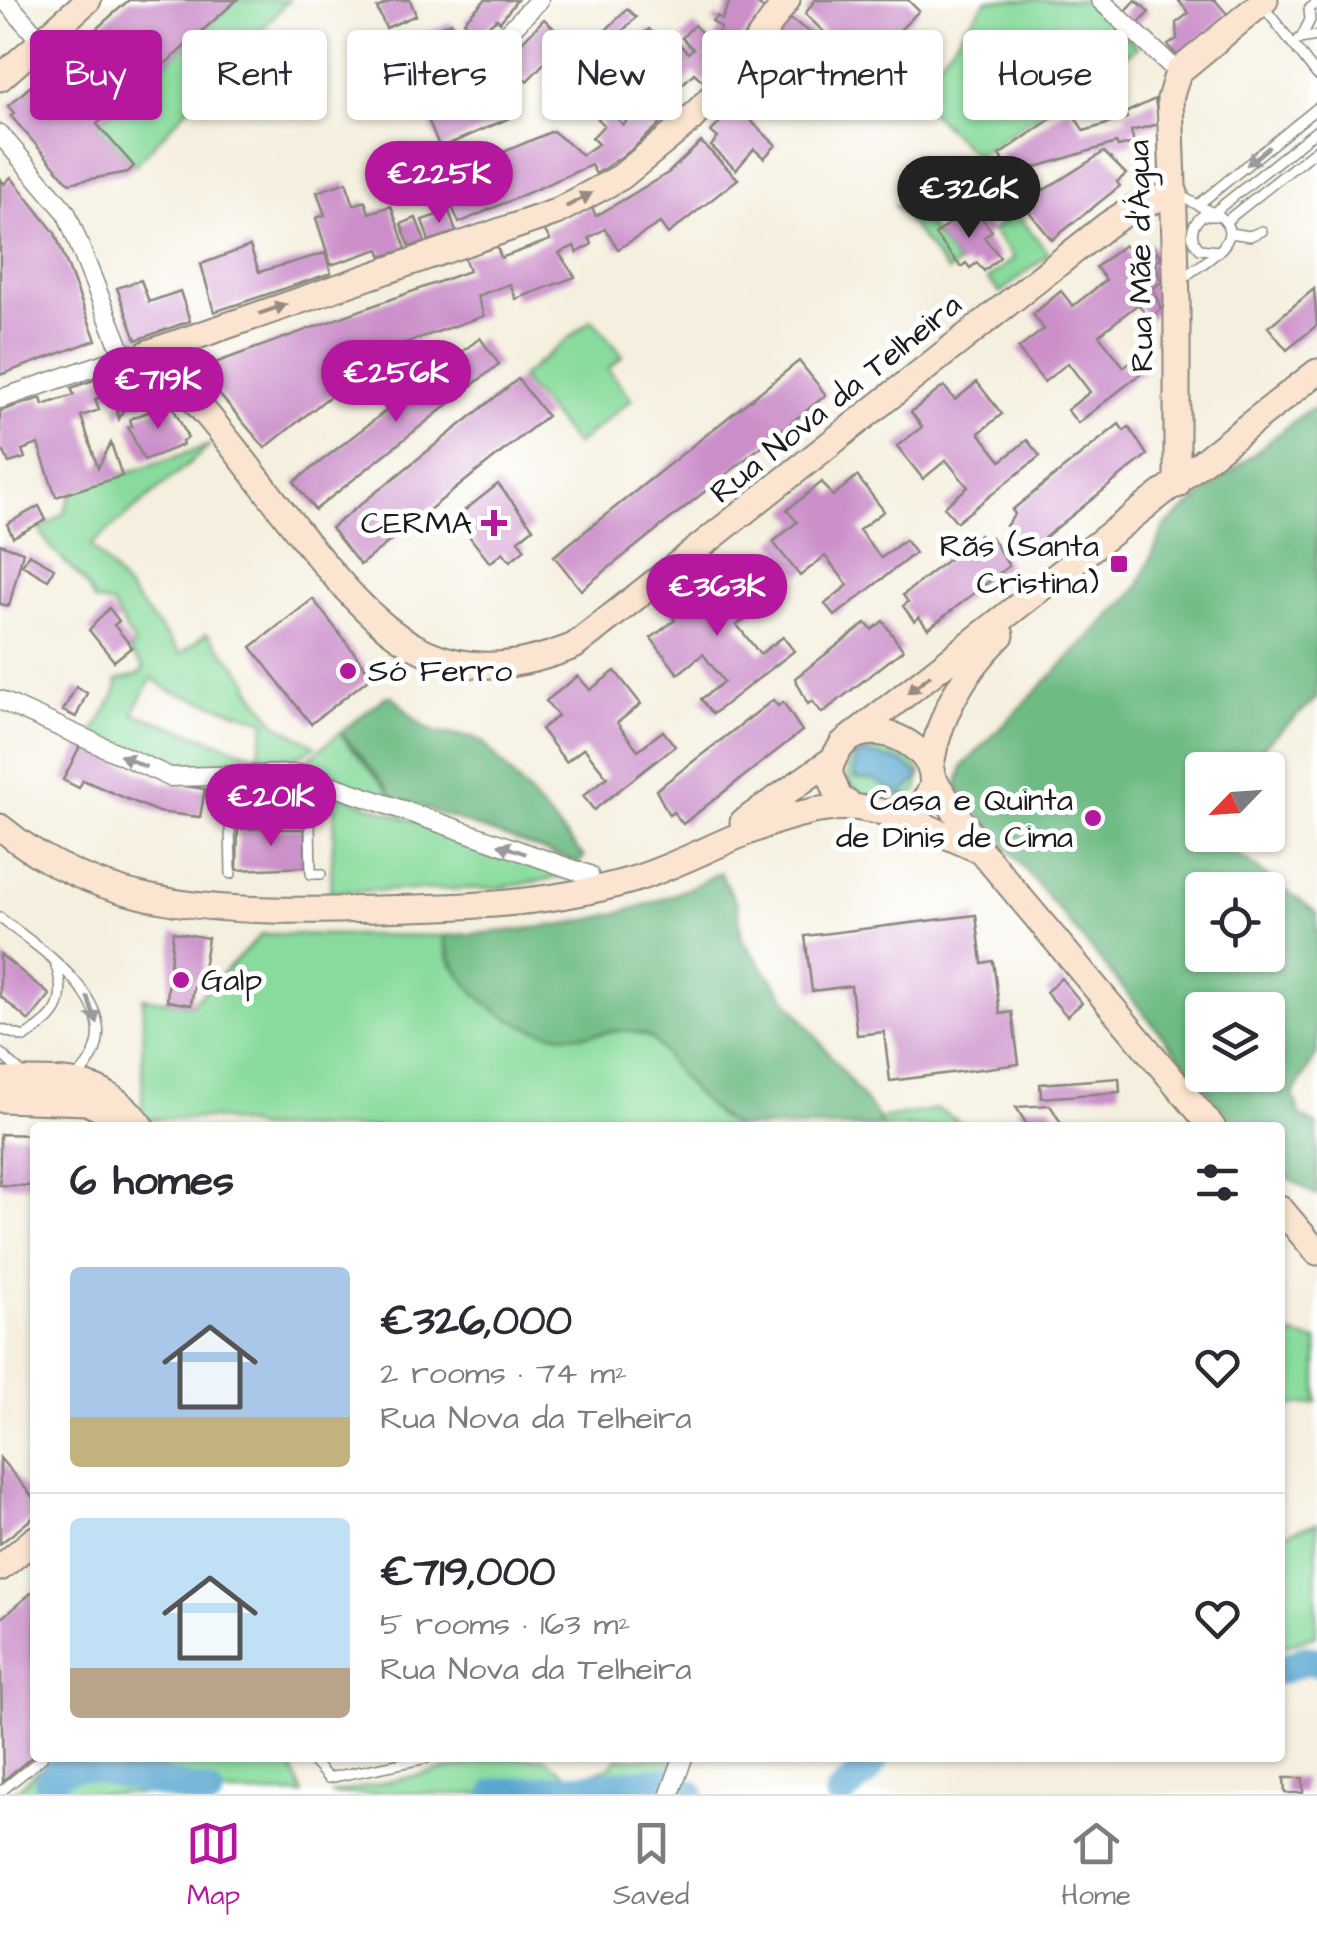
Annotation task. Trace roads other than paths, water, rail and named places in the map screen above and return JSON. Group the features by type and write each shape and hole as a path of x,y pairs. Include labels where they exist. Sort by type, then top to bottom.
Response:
{"street":[{"path":"6,0 32,30"},
{"path":"55,30 88,0"},
{"path":"510,30 539,0"},
{"path":"0,399 556,212 621,177 700,109 735,72 788,0"},
{"path":"1100,0 1178,72 1263,2"},
{"path":"0,78 30,52"},
{"name":"Rua Mãe d'Água","path":"1176,485 1177,283 1184,232 1174,193 1170,100 1178,72"},
{"path":"0,134 66,212 136,354"},
{"name":"Rua Nova da Telheira","path":"136,354 184,385 340,584 389,634 418,650 467,664 522,663 574,646 600,629 1107,225 1136,207 1174,193"},
{"path":"184,385 183,350 196,336"},
{"path":"703,852 837,752 1317,372"},
{"path":"900,815 925,802 936,732 954,693 995,640 1052,582"},
{"path":"0,700 170,777 299,774 589,876 591,891"},
{"path":"854,807 839,798 832,786 837,752 864,734 883,733 911,744 932,770 982,852 1208,1122"},
{"path":"0,827 64,868 99,884 132,895 222,911 500,907 591,891 661,870 778,820 830,807 900,815 982,852"},
{"path":"0,1080 31,1081 72,1092 130,1122"},
{"path":"0,1099 72,1092"},
{"path":"1285,1213 1313,1240"},
{"path":"0,1568 30,1543"},
{"path":"0,1584 30,1559"}],"lane":[{"path":"1263,2 1297,41 1317,74"},
{"path":"1297,41 1315,20 1309,8 1317,2"},
{"path":"1297,41 1317,37"},
{"path":"1199,204 1317,108"},
{"path":"1184,232 1317,130"},
{"path":"1226,221 1317,149"},
{"path":"1174,193 1226,221 1230,233"},
{"path":"1230,233 1250,236 1262,231"},
{"path":"1184,232 1200,249 1218,251"},
{"path":"1184,232 1200,249"},
{"path":"1177,283 1218,251 1230,233"},
{"path":"231,874 230,824 235,818 303,818 310,825 311,874 320,874"},
{"path":"0,918 56,963 92,1000 98,1026 96,1054 72,1092"},
{"path":"0,1029 24,1037 56,1015 64,1000 56,963"},
{"path":"0,1053 31,1081"},
{"path":"0,1792 36,1762"},
{"path":"314,1762 328,1778 407,1762"}],"water":[{"path":"871,754 901,761 920,776 902,795 874,780 854,778 855,757"}],"waterway":[{"path":"1285,1668 1306,1660 1317,1662"},
{"path":"840,1794 872,1762"},
{"path":"55,1794 49,1783 56,1771 82,1765 208,1794"},
{"path":"496,1794 665,1781 690,1794"}],"place":[{"name":"CERMA","path":"494,523"},
{"name":"Rãs (Santa Cristina)","path":"1119,564"},
{"name":"Só Ferro","path":"348,671"},
{"name":"Casa e Quinta de Dinis de Cima","path":"1093,818"},
{"name":"Galp","path":"181,980"}]}
